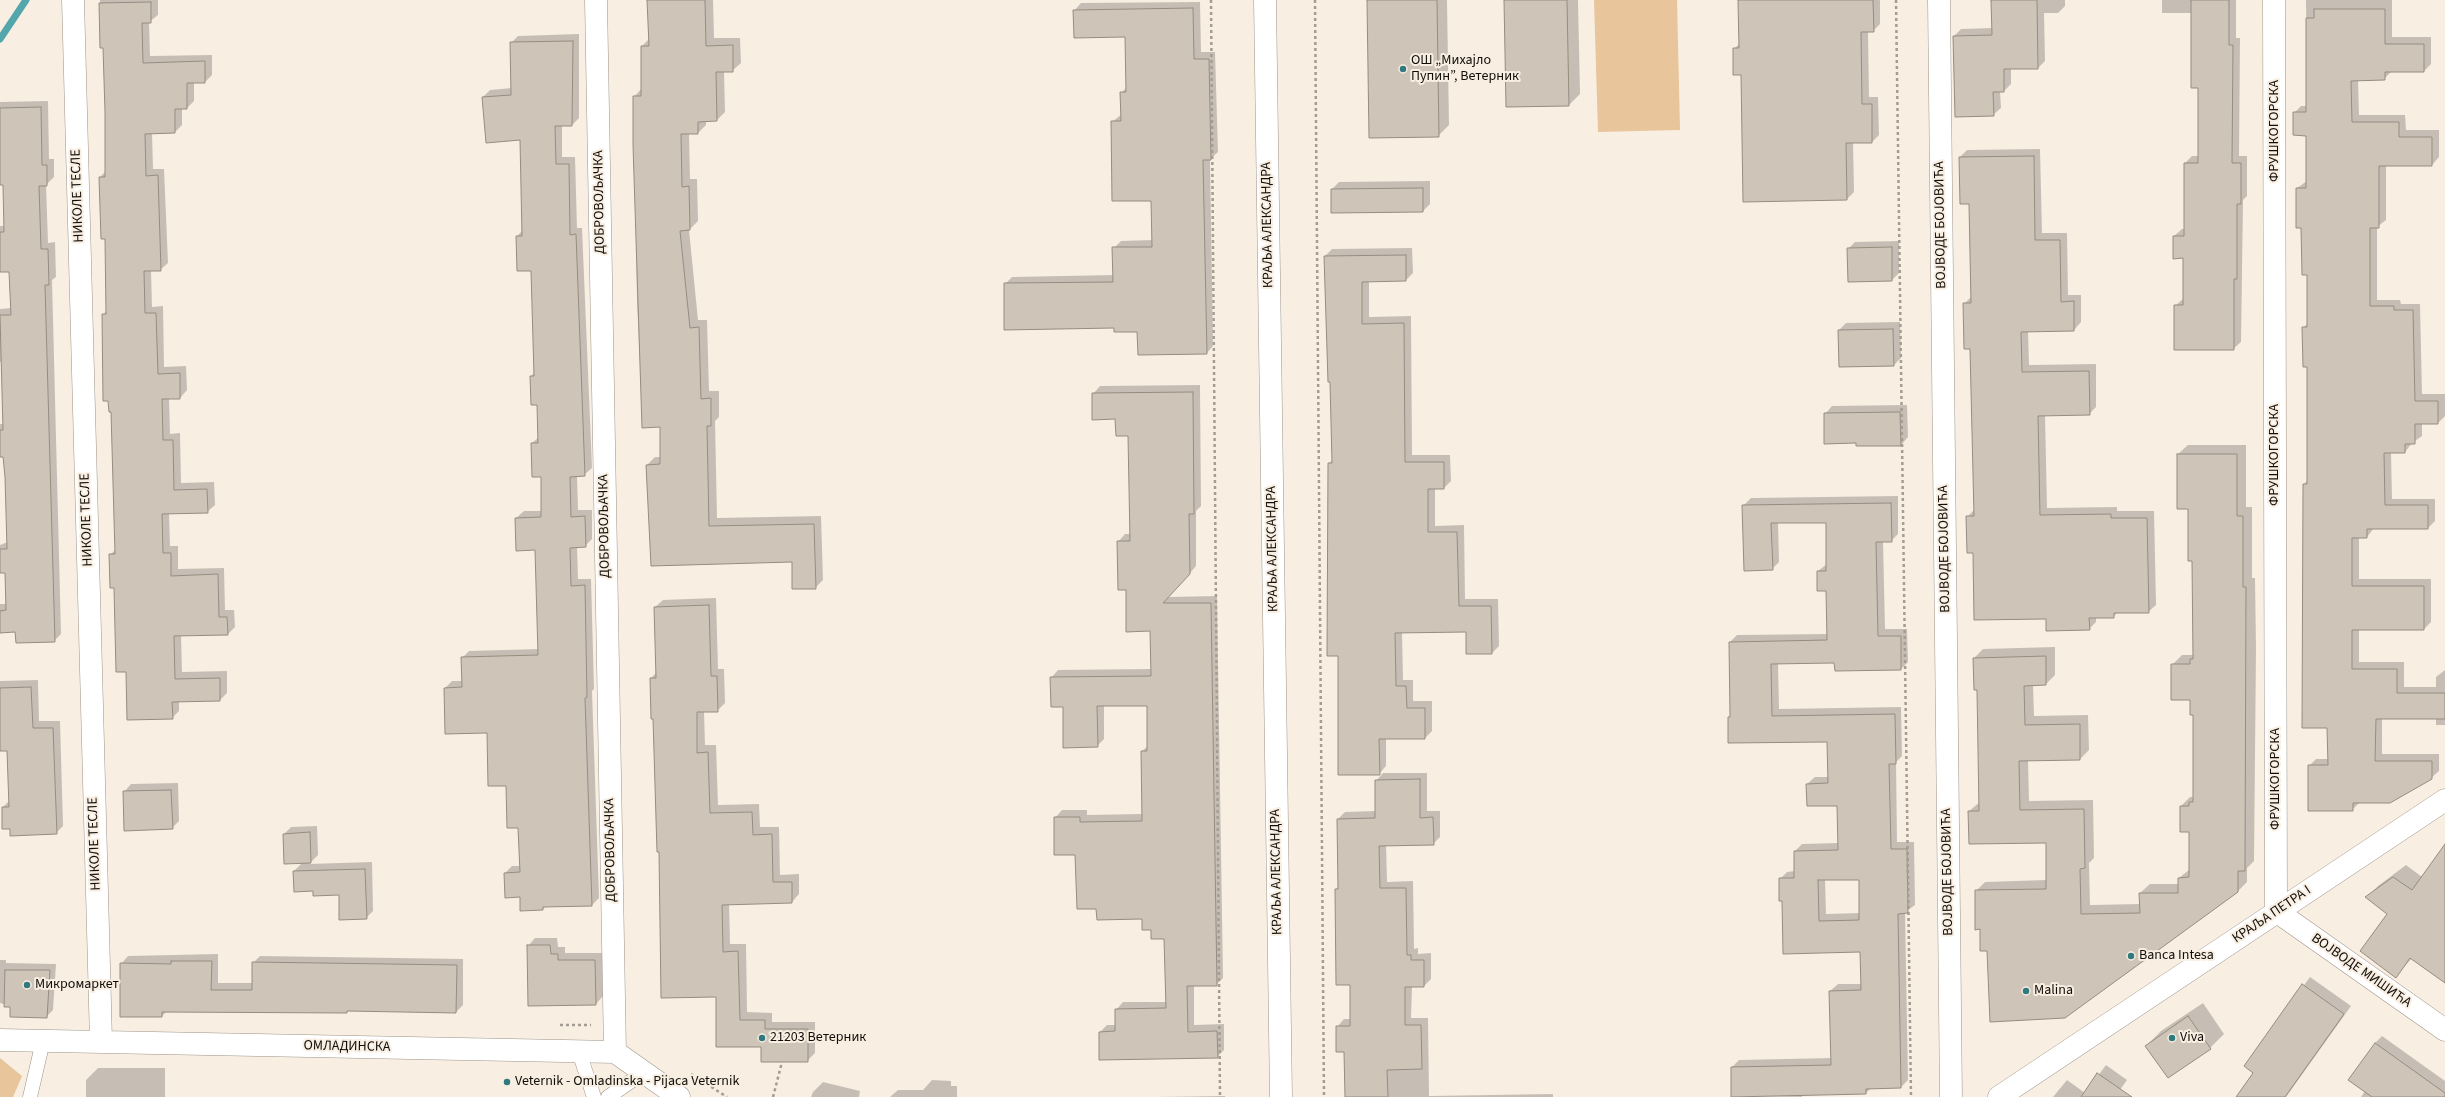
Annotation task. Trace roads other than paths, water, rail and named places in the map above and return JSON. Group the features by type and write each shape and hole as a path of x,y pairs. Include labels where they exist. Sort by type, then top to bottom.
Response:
{"street":[{"name":"НИКОЛЕ ТЕСЛЕ","path":"73,0 100,1041"},
{"name":"ДОБРОВОЉАЧКА","path":"596,0 615,1052"},
{"name":"КРАЉА АЛЕКСАНДРА","path":"1265,0 1281,1097"},
{"name":"ВОЈВОДЕ БОЈОВИЋА","path":"1939,0 1951,1097"},
{"name":"ФРУШКОГОРСКА","path":"2274,0 2276,911"},
{"name":"КРАЉА ПЕТРА I","path":"1999,1097 2276,911 2445,800"},
{"name":"ВОЈВОДЕ МИШИЋА","path":"2276,911 2445,1030"},
{"name":"ОМЛАДИНСКА","path":"0,1040 615,1052"},
{"path":"615,1052 679,1097"}],"lane":[{"path":"30,1097 43,1041"},
{"path":"580,1052 594,1097"},
{"path":"608,1097 643,1073"}],"waterway":[{"path":"0,39 26,0"}],"place":[{"name":"ОШ „Михајло Пупин”, Ветерник","path":"1403,69"},
{"name":"Banca Intesa","path":"2131,956"},
{"name":"Микромаркет","path":"27,985"},
{"name":"Malina","path":"2026,991"},
{"name":"21203 Ветерник","path":"762,1038"},
{"name":"Viva","path":"2172,1038"},
{"name":"Veternik - Omladinska - Pijaca Veternik","path":"507,1082"}]}
